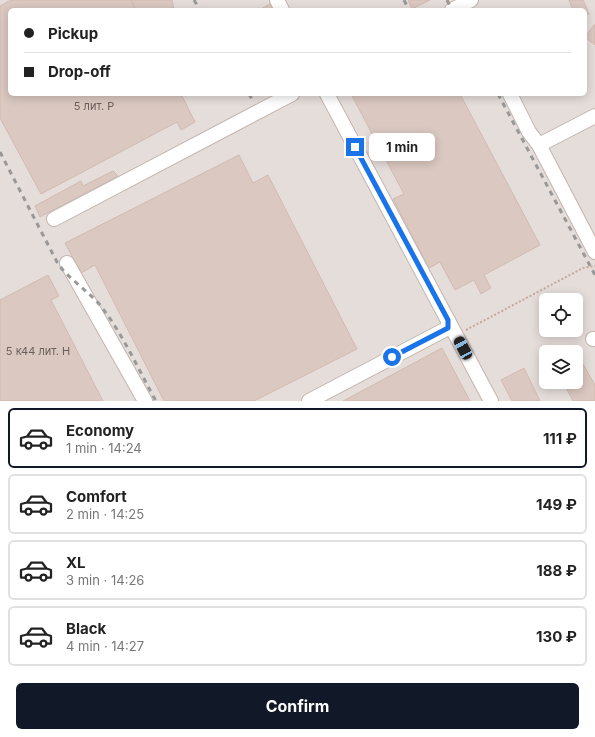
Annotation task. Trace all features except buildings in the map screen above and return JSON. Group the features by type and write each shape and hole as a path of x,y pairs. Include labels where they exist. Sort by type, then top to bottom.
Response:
{"lane":[{"path":"54,219 288,96"},
{"path":"328,96 491,401"},
{"path":"511,96 529,132 539,145 595,252"},
{"path":"539,145 595,116"},
{"path":"66,263 145,401"},
{"path":"309,401 448,328 448,320"}],"path":[{"path":"456,335 582,268 595,266"}],"shaded area":[{"path":"0,0 595,0 595,401 0,401"}],"railway":[{"path":"194,0 199,8"},
{"path":"404,0 408,8"},
{"path":"447,0 451,8"},
{"path":"250,96 253,101"},
{"path":"499,96 595,275"},
{"path":"0,152 58,264 100,305 108,316 123,340 156,401"}],"route":[{"path":"355,147 448,320 448,328 392,357"}]}
